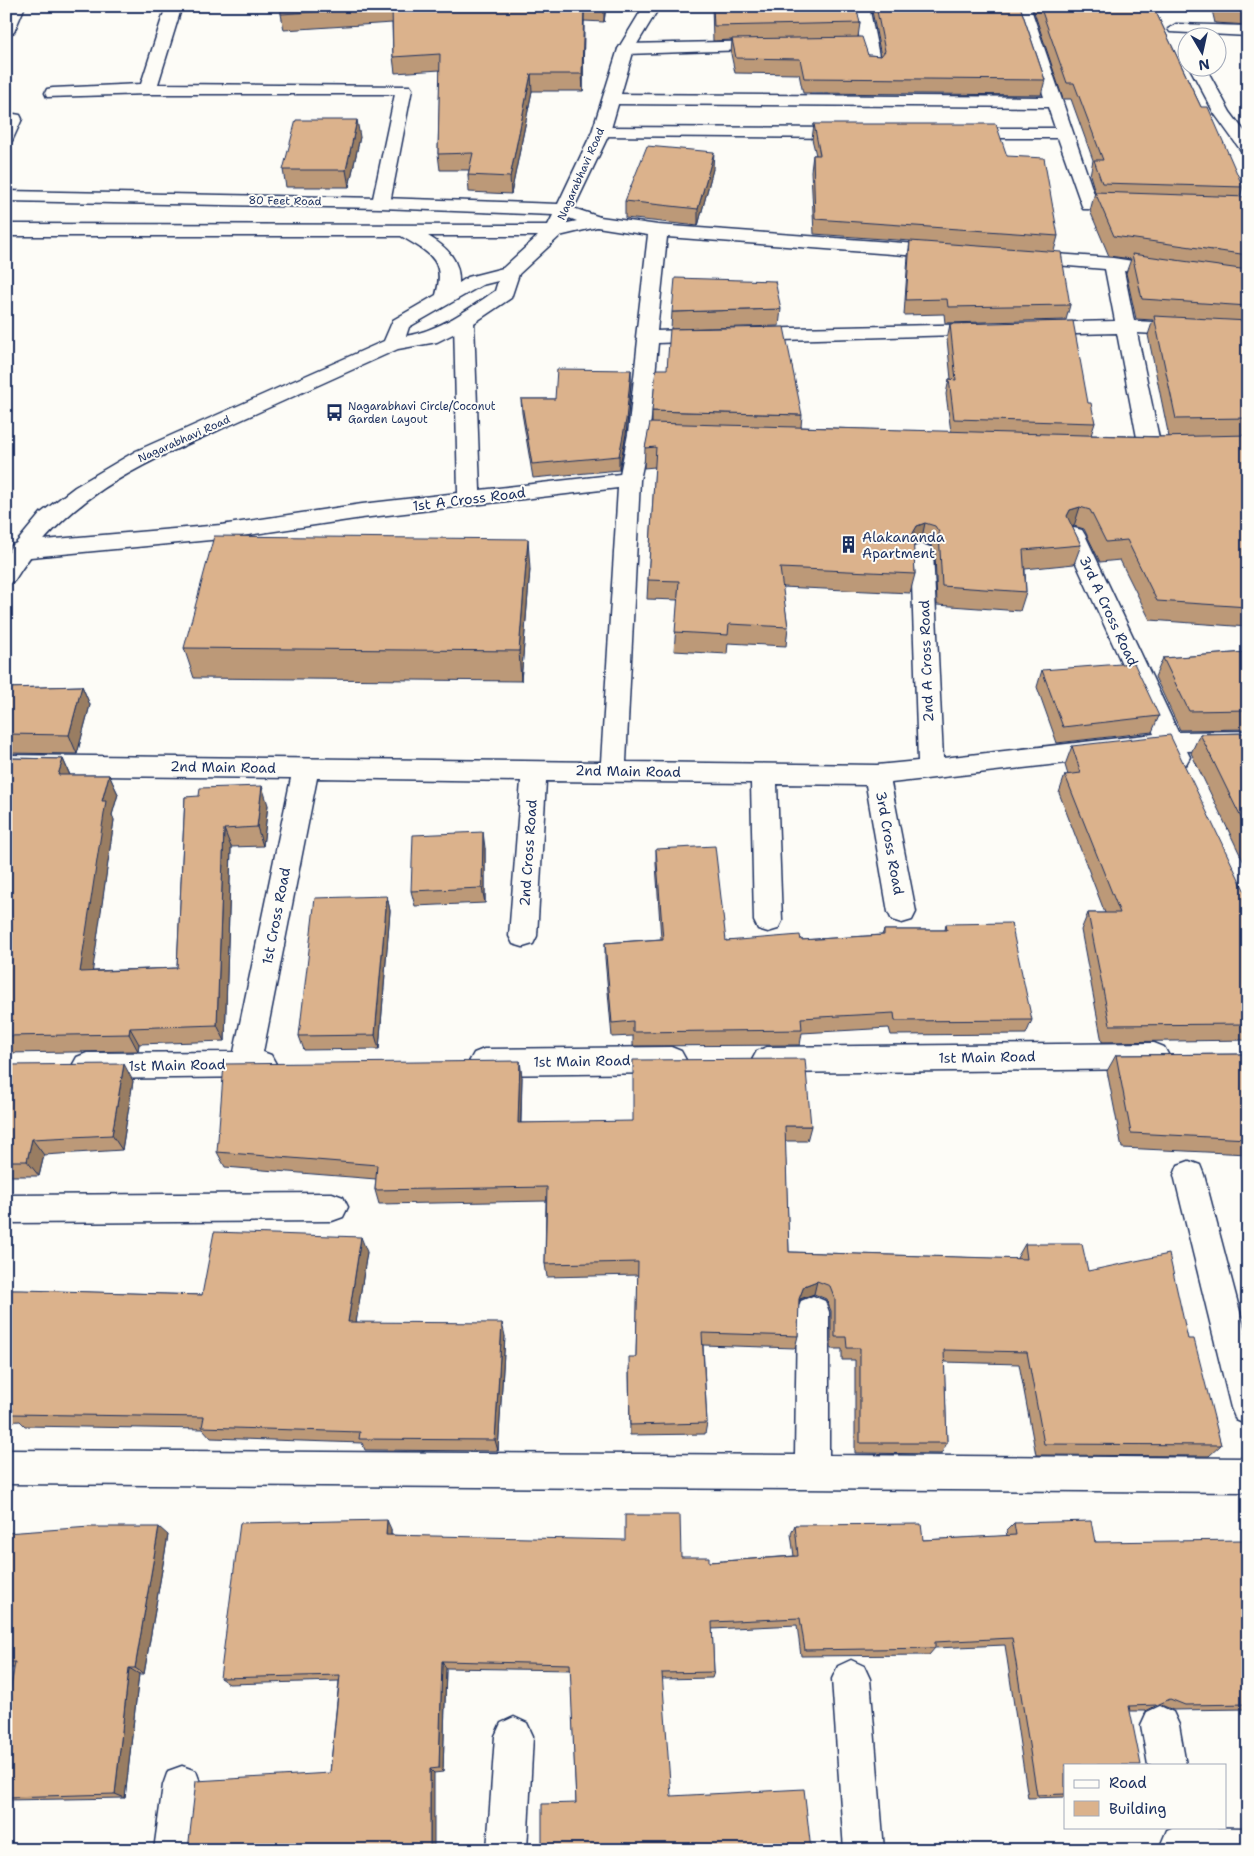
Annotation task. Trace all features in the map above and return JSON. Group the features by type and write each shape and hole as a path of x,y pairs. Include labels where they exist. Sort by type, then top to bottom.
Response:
{"street":[{"path":"6,32 18,6"},
{"path":"148,90 174,6"},
{"name":"Nagarabhavi Road","path":"392,344 400,324 476,282 510,272 555,231 601,132 626,48 652,6"},
{"path":"862,6 873,66"},
{"path":"1022,6 1089,205 1148,207"},
{"path":"1177,28 1174,21 1226,28"},
{"path":"1226,28 1248,31"},
{"path":"810,46 868,44"},
{"path":"626,48 781,46"},
{"path":"1205,78 1231,113 1248,148"},
{"path":"53,93 148,90 404,89 381,203"},
{"path":"611,99 1053,102"},
{"path":"6,138 14,119"},
{"path":"601,132 868,133"},
{"path":"947,133 1065,133"},
{"name":"80 Feet Road","path":"6,196 381,203 564,210 597,222"},
{"path":"6,230 555,231 597,222 658,231 964,253"},
{"path":"403,230 441,254 449,263 450,285 445,299"},
{"path":"613,771 629,480 639,434 648,339 646,337 658,231"},
{"path":"1004,256 1113,264 1180,273"},
{"path":"1113,264 1150,448"},
{"name":"Nagarabhavi Road","path":"6,575 20,550 45,520 68,502 144,456 392,344 430,338 464,321 504,294 510,272"},
{"path":"464,321 468,499"},
{"path":"646,337 1126,327 1248,332"},
{"path":"639,434 708,436"},
{"name":"1st A Cross Road","path":"20,550 221,532 362,511 629,480"},
{"name":"3rd A Cross Road","path":"1074,535 1186,776"},
{"name":"2nd A Cross Road","path":"922,552 931,769"},
{"name":"2nd Main Road","path":"6,765 877,775 1169,742 1248,740"},
{"name":"1st Cross Road","path":"246,1064 306,768"},
{"name":"2nd Cross Road","path":"523,936 534,770"},
{"path":"764,773 768,921"},
{"name":"3rd Cross Road","path":"877,775 902,912"},
{"name":"1st Main Road","path":"744,1060 1182,1056"},
{"name":"1st Main Road","path":"455,1062 694,1060"},
{"name":"1st Main Road","path":"56,1067 286,1064"},
{"path":"1189,1175 1248,1408"},
{"path":"6,1209 332,1207"},
{"path":"812,1473 814,1312"},
{"path":"6,1467 1248,1475"},
{"path":"850,1679 864,1850"},
{"path":"1160,1724 1167,1764"},
{"path":"507,1850 514,1736"},
{"path":"174,1850 182,1785"},
{"path":"1180,1840 1248,1848"}],"building":[{"path":"281,6 584,6 582,74 531,74 510,177 468,175 473,153 438,154 440,54 393,57 392,7 281,14"},
{"path":"713,6 856,6 860,23 714,26"},
{"path":"876,6 1020,6 1045,80 804,78 800,59 736,58 732,39 862,37 868,55 881,56 885,51"},
{"path":"1040,6 1153,6 1176,54 1176,78 1187,78 1201,107 1208,107 1243,187 1102,183 1094,160 1103,160 1074,83 1067,83"},
{"path":"296,120 357,120 346,170 283,170"},
{"path":"814,124 996,124 1007,156 1044,158 1058,236 815,219 813,155 820,155"},
{"path":"647,146 714,152 698,209 625,201"},
{"path":"1095,192 1248,197 1248,255 1114,236"},
{"path":"910,241 1061,252 1070,305 948,307 947,299 906,300"},
{"path":"1132,254 1248,270 1248,306 1142,299"},
{"path":"675,278 775,281 781,309 672,312"},
{"path":"1154,316 1248,321 1248,418 1176,419"},
{"path":"1073,321 1088,403 1091,403 1095,423 954,419 949,379 956,380 950,324"},
{"path":"784,327 802,415 652,411 656,369 667,369 670,329"},
{"path":"557,369 631,370 626,420 619,456 532,464 521,399 555,399"},
{"path":"650,423 1157,437 1248,435 1248,607 1157,601 1127,540 1106,542 1090,510 1080,507 1070,510 1067,516 1081,545 1023,550 1026,592 942,586 939,532 935,526 925,523 917,526 913,533 915,574 780,568 788,627 729,624 728,635 675,632 679,581 648,580 656,447 645,448"},
{"path":"214,536 528,539 519,651 184,648"},
{"path":"1248,652 1248,710 1189,711 1163,658"},
{"path":"1134,663 1159,716 1063,727 1042,670"},
{"path":"82,686 69,735 6,734 6,688"},
{"path":"1248,733 1248,832 1200,734"},
{"path":"1170,735 1248,897 1248,1024 1110,1025 1088,913 1120,913 1065,775 1081,773 1072,746"},
{"path":"6,758 63,759 58,775 109,775 102,801 106,801 80,972 177,968 185,797 199,796 200,788 262,786 257,827 224,829 217,1025 130,1028 129,1034 6,1036"},
{"path":"483,832 482,888 411,891 413,835"},
{"path":"715,846 726,941 800,935 801,940 884,935 884,930 947,930 946,924 1011,923 1032,1020 895,1021 894,1013 801,1018 802,1030 633,1032 633,1021 612,1023 605,943 663,939 656,849"},
{"path":"387,896 375,1035 299,1036 315,898"},
{"path":"1248,1054 1248,1139 1131,1133 1116,1055"},
{"path":"805,1059 811,1126 785,1126 789,1252 1027,1259 1025,1244 1082,1244 1088,1271 1169,1254 1188,1339 1194,1339 1221,1445 1044,1444 1027,1352 944,1350 947,1443 860,1443 860,1348 847,1348 846,1337 835,1337 835,1299 830,1286 817,1281 804,1286 799,1299 798,1336 702,1333 707,1423 630,1425 629,1357 636,1357 638,1262 545,1264 547,1187 375,1190 377,1165 217,1152 224,1064 520,1061 518,1123 633,1121 633,1060"},
{"path":"124,1064 112,1135 32,1139 27,1161 6,1161 6,1065"},
{"path":"214,1232 361,1237 348,1322 502,1323 495,1440 359,1439 360,1432 202,1427 204,1417 12,1414 13,1409 6,1409 6,1290 202,1295"},
{"path":"625,1515 680,1515 681,1557 709,1557 709,1562 798,1556 795,1525 921,1524 923,1540 1016,1535 1014,1523 1091,1521 1095,1542 1243,1540 1248,1560 1248,1704 1185,1705 1170,1699 1157,1705 1129,1706 1141,1764 1064,1764 1064,1794 1037,1795 1012,1638 935,1642 935,1648 805,1650 800,1618 712,1622 714,1672 662,1673 671,1796 804,1789 811,1850 542,1850 542,1804 576,1803 570,1664 442,1661 439,1768 430,1769 430,1850 188,1850 196,1781 330,1773 340,1675 220,1678 240,1523 387,1520 386,1535 625,1540"},
{"path":"90,1527 159,1527 135,1668 129,1668 115,1794 6,1797 6,1719 15,1662 6,1662 6,1533"}],"place":[{"name":"Nagarabhavi Circle/Coconut Garden Layout","path":"334,412"},
{"name":"Alakananda Apartment","path":"848,545"}]}
